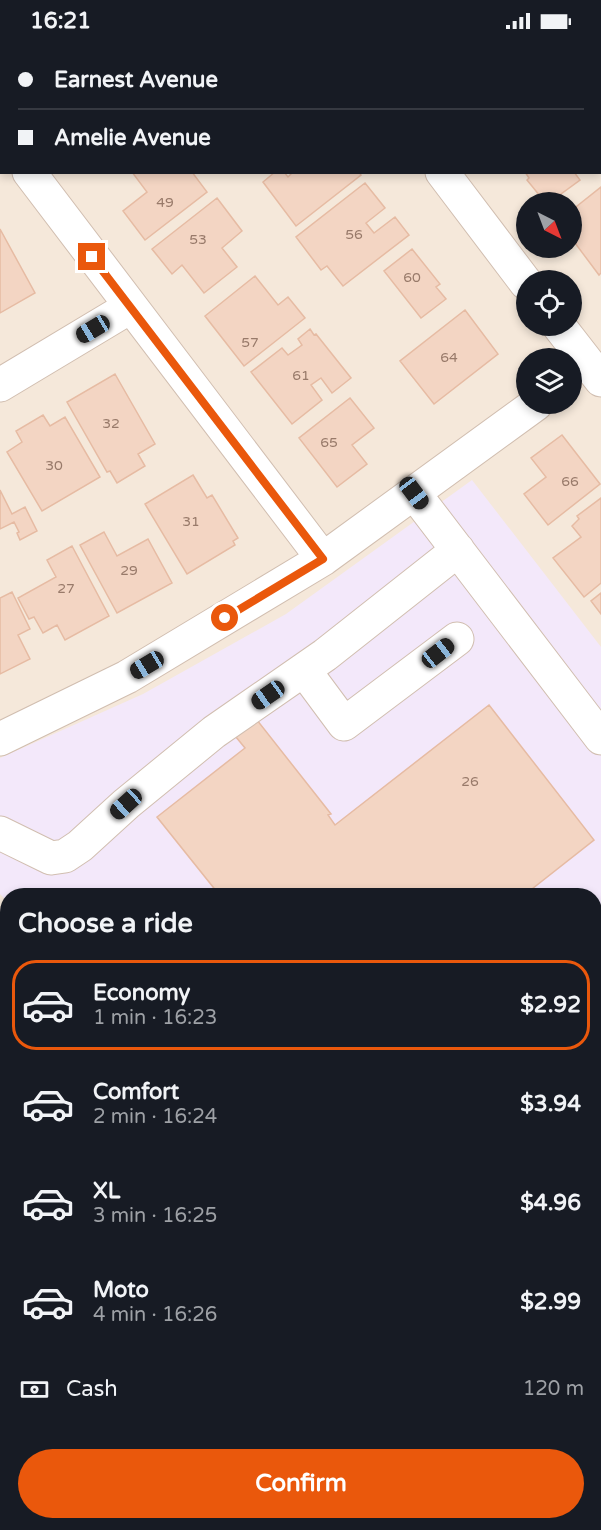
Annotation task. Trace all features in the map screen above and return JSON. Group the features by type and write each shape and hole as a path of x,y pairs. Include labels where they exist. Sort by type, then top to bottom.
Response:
{"street":[{"path":"30,174 323,559"},
{"path":"444,174 516,270"},
{"path":"0,385 130,307"},
{"path":"565,336 587,374"},
{"path":"0,739 127,677 323,559 522,414"},
{"path":"414,493 601,738"},
{"path":"0,833 51,858 65,856 80,846 126,804 214,732 303,670 458,550"},
{"path":"303,670 344,724 457,639"}],"shaded area":[{"path":"0,174 601,174 601,888 0,888"},
{"path":"472,480 601,647 601,888 0,888 0,758 143,694 286,614"}],"building":[{"path":"134,174 194,174 207,192 145,240 123,211 147,192"},
{"path":"273,174 286,174 288,177 291,174 361,175 296,226 263,182"},
{"path":"526,174 576,174 580,180 564,192 537,192 527,180 529,178"},
{"path":"365,183 385,208 366,223 374,233 395,217 409,235 343,286 327,266 321,270 296,237"},
{"path":"601,187 601,273 599,275 582,252 582,202"},
{"path":"217,198 242,231 222,248 237,267 204,293 182,265 172,274 152,249"},
{"path":"0,229 35,293 0,313"},
{"path":"412,249 440,284 436,287 446,299 421,318 384,271"},
{"path":"255,276 278,305 288,297 305,318 244,366 205,316"},
{"path":"465,310 498,354 434,404 400,361"},
{"path":"310,329 351,378 332,393 321,378 311,385 322,400 292,424 251,372 282,348 288,355 302,345 298,339"},
{"path":"115,374 155,444 138,454 145,466 117,483 110,471 107,472 67,402"},
{"path":"350,398 374,428 352,445 367,464 337,487 299,438"},
{"path":"43,415 50,426 65,417 100,477 42,511 7,452 22,442 16,431"},
{"path":"562,435 600,484 548,525 524,494 546,477 531,458"},
{"path":"193,475 207,498 212,495 238,538 233,541 235,545 187,574 145,504"},
{"path":"0,490 12,514 25,507 37,531 20,540 14,522 0,529"},
{"path":"601,498 601,583 584,597 553,558 581,537 572,526 579,519 577,516"},
{"path":"104,532 117,556 148,539 172,583 117,613 80,545"},
{"path":"72,546 109,616 65,640 57,625 43,633 34,617 29,619 18,598 56,577 47,560"},
{"path":"12,592 30,629 18,635 30,659 0,674 0,598"},
{"path":"601,593 601,614 591,601"},
{"path":"489,705 594,840 533,888 214,888 157,817 245,748 236,737 257,720 331,814 328,815 335,825"}],"route":[{"path":"92,257 323,559 225,618"}]}
